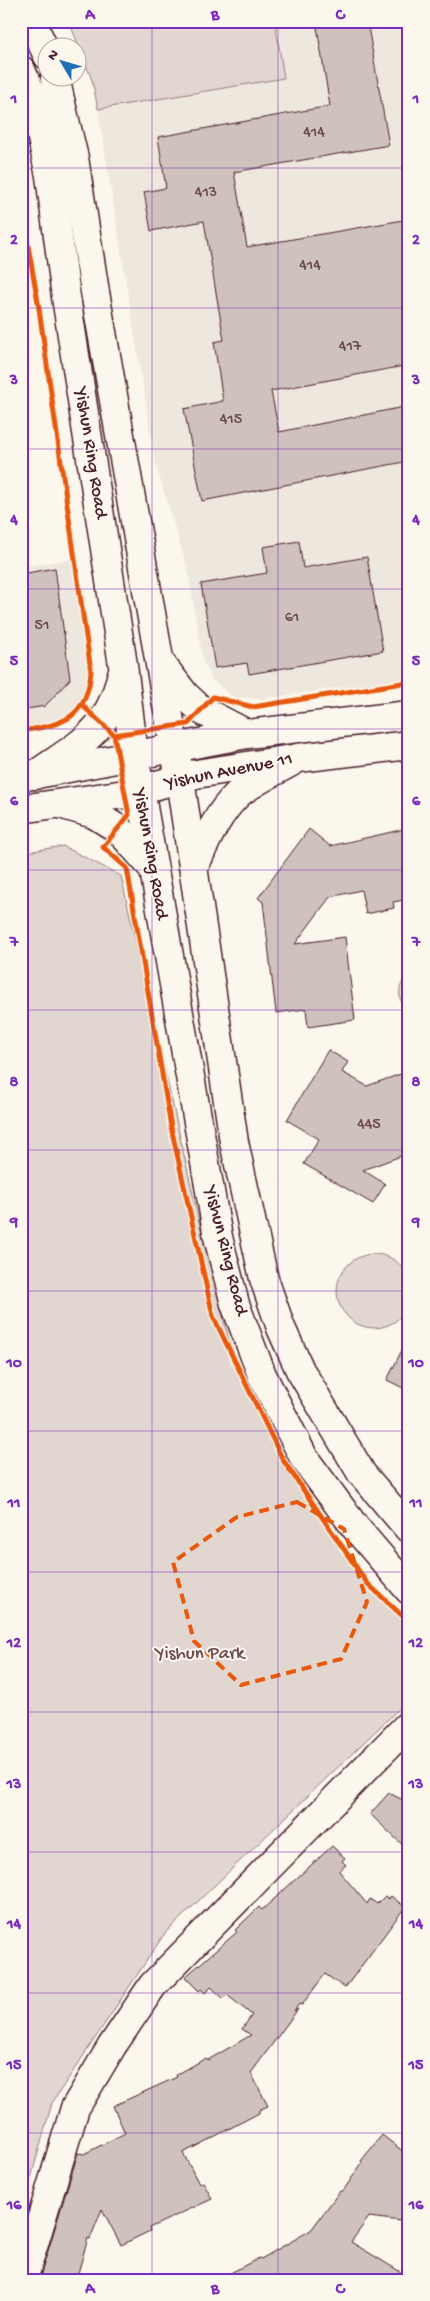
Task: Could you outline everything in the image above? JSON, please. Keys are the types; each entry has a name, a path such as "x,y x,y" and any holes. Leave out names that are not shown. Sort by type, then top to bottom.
{"main road":[{"path":"31,21 39,38"},
{"name":"Yishun Ring Road","path":"21,70 34,100 50,176 66,297 124,665 139,790 218,1237 235,1304 262,1375 304,1458 355,1527 409,1590"},
{"name":"Yishun Ring Road","path":"57,88 74,158 98,312 180,779 234,1142 264,1279 300,1370 362,1474 409,1529"},
{"path":"160,662 185,695 201,710 247,734"},
{"path":"28,776 84,741 102,723 116,699 124,665"},
{"name":"Yishun Avenue 11","path":"28,776 247,734 409,715"},
{"name":"Yishun Avenue 11","path":"21,809 139,790 196,774 298,758 409,745"},
{"path":"194,867 212,829 225,809 240,793 298,758"},
{"path":"60,804 94,814 118,829 152,867"},
{"path":"23,2280 75,2108 112,2046 153,1985 409,1724"}],"highlighted area":[{"path":"297,1502 344,1529 367,1602 341,1659 241,1685 194,1641 173,1562 237,1517"}],"shaded area":[{"path":"275,21 409,21 409,678 261,699 233,697 212,680 203,661 188,571 156,466 98,109 284,78"},
{"path":"72,559 90,670 89,687 81,704 67,719 21,730 21,567"}],"green space":[{"path":"69,21 275,21 284,78 98,109 88,70 88,38 76,38"},
{"name":"Yishun Park","path":"63,846 121,876 199,1221 229,1340 283,1467 367,1583 409,1620 409,1699 165,1933 52,2103 21,2213 21,853"},
{"path":"409,973 409,1013 400,998 400,988"},
{"path":"374,1254 395,1260 405,1270 411,1291 405,1312 395,1322 374,1328 353,1322 343,1312 337,1291 343,1270 353,1260"}],"building":[{"path":"316,21 367,21 389,145 234,172 247,247 409,219 409,365 271,391 279,432 409,406 409,461 202,501 184,409 223,401 214,342 224,340 204,221 151,231 144,192 166,188 158,137 330,106"},
{"path":"299,541 303,568 367,557 383,651 249,674 247,663 215,668 201,584 267,573 263,547"},
{"path":"55,568 70,679 45,706 21,710 21,574"},
{"path":"409,828 409,899 393,902 394,908 366,914 361,890 330,897 295,944 345,937 355,1020 308,1027 306,1009 276,1013 263,902 258,898 309,829 330,846"},
{"path":"328,1050 348,1062 342,1072 367,1086 409,1071 409,1153 363,1170 385,1184 373,1204 304,1164 319,1139 287,1120"},
{"path":"409,1336 409,1391 387,1380"},
{"path":"389,1793 409,1803 409,1851 370,1814"},
{"path":"332,1846 345,1858 342,1861 346,1865 339,1871 367,1904 370,1899 377,1904 385,1896 389,1899 391,1896 405,1907 345,1988 325,1974 302,2005 299,2004 294,2011 298,2009 251,2073 268,2106 259,2110 259,2113 183,2153 199,2184 203,2182 212,2199 149,2228 150,2231 121,2245 102,2209 90,2239 88,2238 76,2280 39,2280 78,2153 84,2154 125,2133 113,2106 177,2077 176,2075 206,2058 208,2060 251,2035 242,2029 252,2015 227,1995 223,1998 211,1987 205,1993 201,1989 199,1991 185,1977 237,1932 235,1930 259,1907 262,1910"},
{"path":"382,2135 409,2156 409,2222 369,2217 351,2242 409,2277 409,2280 217,2280 259,2258 261,2259 311,2230 340,2191 343,2191 362,2163 361,2161"}],"cycle path":[{"path":"21,206 38,302 91,671 89,687 84,699 71,716 50,726 21,731"},
{"path":"114,735 188,724 213,697 253,707 409,682"},
{"path":"83,706 114,735 129,815 103,847 127,868 171,1127 213,1316 283,1460 367,1583 409,1622"}]}
